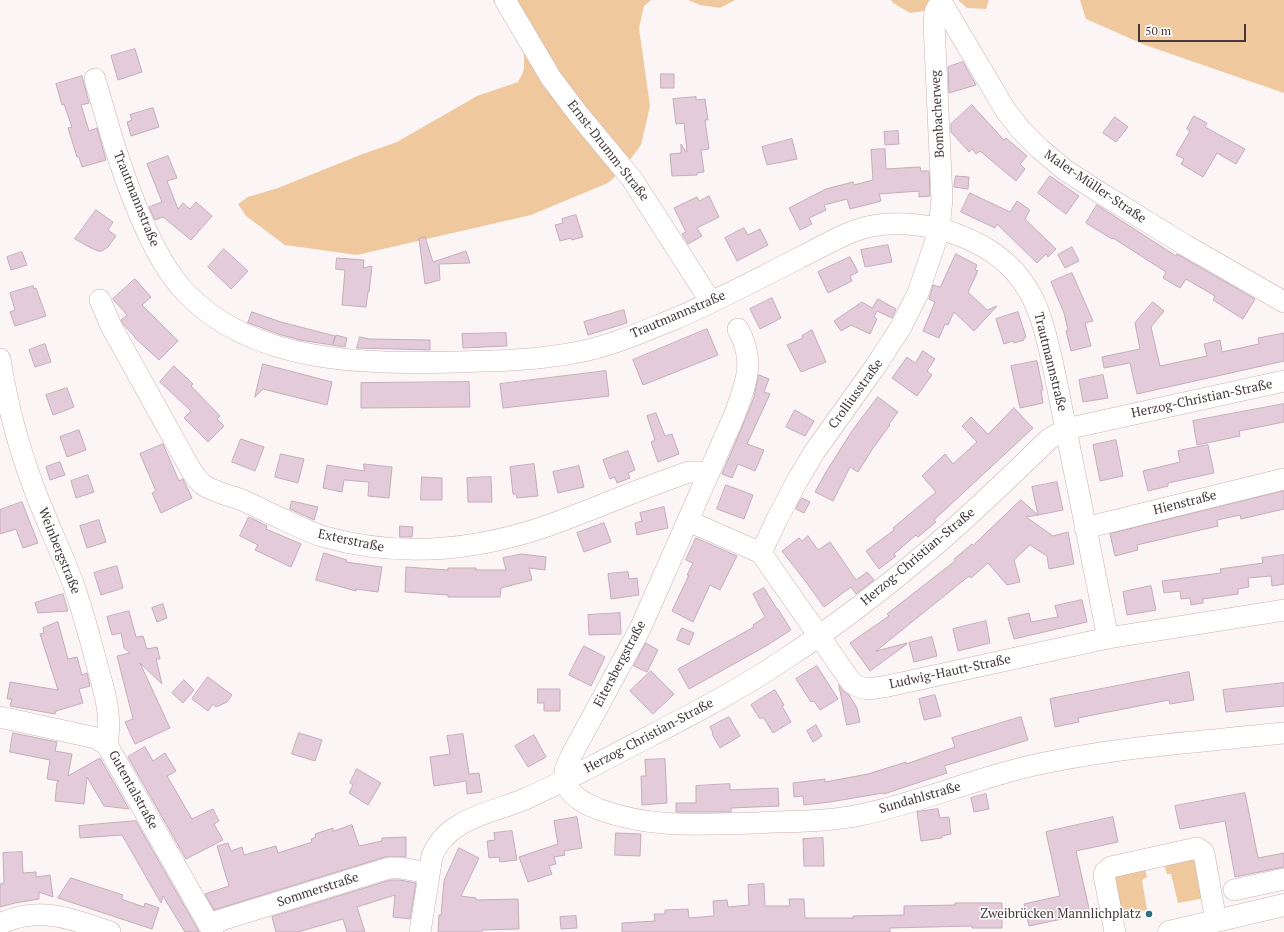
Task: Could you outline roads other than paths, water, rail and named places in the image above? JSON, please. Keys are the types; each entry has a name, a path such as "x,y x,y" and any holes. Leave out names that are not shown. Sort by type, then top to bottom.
{"main road":[{"path":"1171,932 1284,905"}],"street":[{"name":"Ernst-Drumm-Straße","path":"505,0 551,78 579,115 632,179 710,302"},
{"name":"Bombacherweg","path":"939,229 942,199 934,24 935,12 941,1"},
{"name":"Maler-Müller-Straße","path":"941,1 1006,111 1040,150 1065,170 1184,245 1284,302"},
{"name":"Trautmannstraße","path":"95,79 111,136 126,180 155,248 168,272 184,292 206,312 231,328 296,352 333,359 372,362 420,363 510,361 549,358 583,352 618,341 673,320 833,241 872,226 894,225 939,229 970,240 994,253 1020,277 1036,306 1046,333 1108,638"},
{"name":"Crolliusstraße","path":"761,553 797,480 815,451 875,367 901,327 918,293 939,229"},
{"name":"Exterstraße","path":"100,300 115,332 190,470 203,485 243,501 302,529 324,536 349,543 378,548 408,550 439,549 472,545 547,526 689,472 708,472"},
{"name":"Eitersbergstraße","path":"565,781 565,770 571,756 640,629 734,416 748,370 748,354 746,344 738,329"},
{"name":"Weinbergstraße","path":"0,359 9,406 21,450 34,488 74,586 91,641 109,710 110,730 107,745"},
{"name":"Herzog-Christian-Straße","path":"565,781 743,685 784,660 820,635 868,600 934,546 998,489 1050,439 1066,428 1284,381"},
{"name":"Hienstraße","path":"1085,528 1284,478"},
{"path":"688,521 761,553"},
{"name":"Ludwig-Hautt-Straße","path":"761,553 820,635 852,683 860,688 888,686 1108,638 1284,610"},
{"name":"Gutentalstraße","path":"0,717 96,738 107,745 210,928"},
{"name":"Sundahlstraße","path":"565,781 570,791 592,807 630,819 657,824 686,825 800,821 859,815 890,808 1011,771 1053,761 1130,749 1284,733"},
{"path":"420,932 432,856 436,846 452,830 470,819 524,800 565,781"},
{"path":"1115,932 1104,875 1105,872 1111,867 1197,848 1204,854 1216,921"},
{"name":"Sommerstraße","path":"210,928 389,868 401,868 429,873"},
{"path":"1234,890 1284,879"},
{"path":"0,924 18,916 35,914 56,915 110,932"}],"place":[{"name":"Zweibrücken Mannlichplatz","path":"1149,914"}]}
